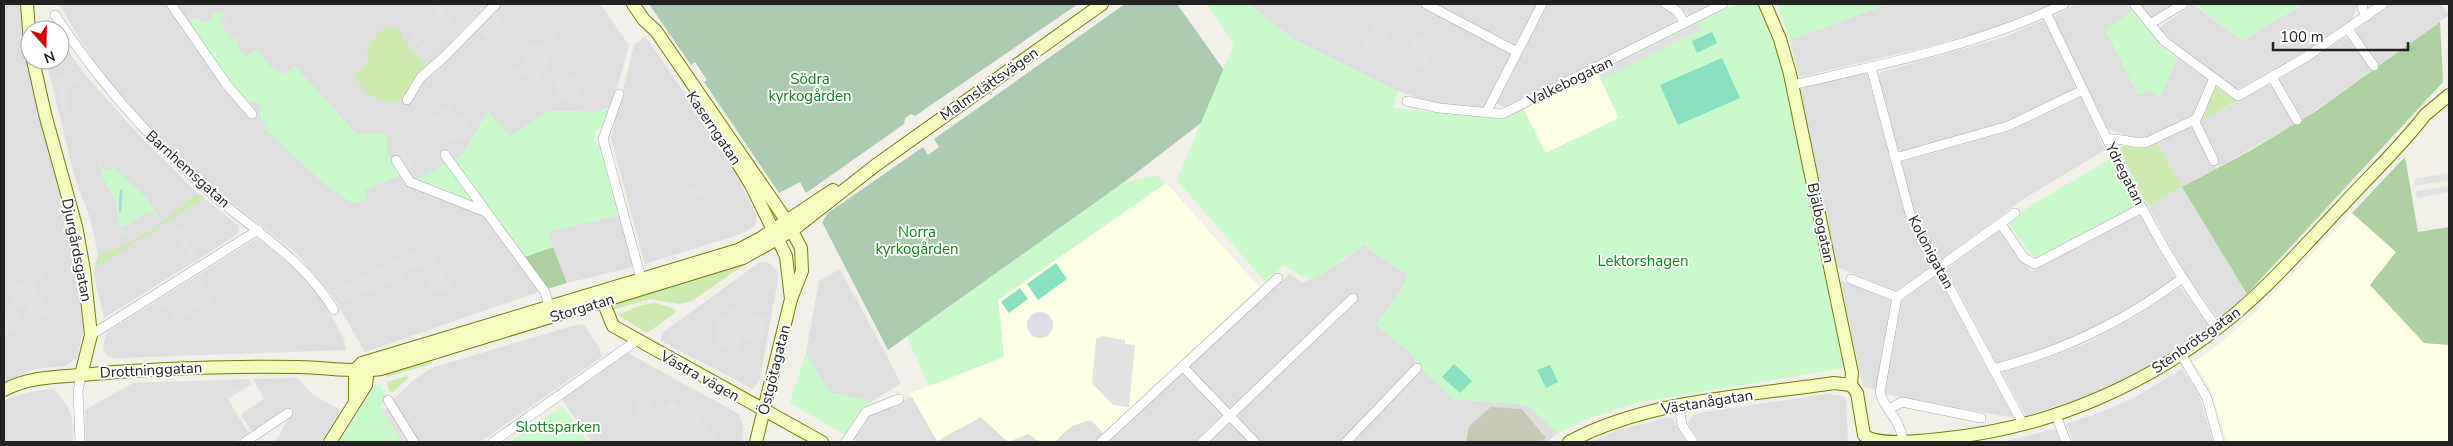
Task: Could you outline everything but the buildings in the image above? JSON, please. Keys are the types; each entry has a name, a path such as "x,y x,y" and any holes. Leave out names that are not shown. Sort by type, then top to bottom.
{"main road":[{"path":"27,4 28,20"},
{"name":"Kaserngatan","path":"633,4 644,20 650,35 782,230"},
{"name":"Malmslättsvägen","path":"782,230 1102,4"},
{"name":"Bjälbogatan","path":"1765,4 1784,49 1852,373 1851,385 1857,393 1864,440"},
{"name":"Kaserngatan","path":"644,20 656,31 782,230"},
{"name":"Djurgårdsgatan","path":"35,70 45,114 78,236 84,270 91,335 81,375"},
{"name":"Stenbrötsgatan","path":"1864,440 1877,442 1960,437 2023,424 2056,415 2126,386 2181,354 2217,328 2272,280 2425,115 2449,95"},
{"name":"Storgatan","path":"361,368 550,306 600,296 641,278 738,250 782,230"},
{"name":"Storgatan","path":"361,368 381,369 600,296 742,258 782,230"},
{"name":"Östgötagatan","path":"756,442 803,262 802,252 782,230"},
{"name":"Östgötagatan","path":"782,230 792,299"},
{"name":"Västra vägen","path":"600,296 613,326 636,341 822,442"},
{"name":"Drottninggatan","path":"4,390 32,380 157,368 361,368"},
{"path":"330,442 356,400 361,368"},
{"name":"Västanågatan","path":"1569,442 1615,420 1679,406 1834,383 1851,385"}],"street":[{"path":"171,4 227,85 252,114"},
{"path":"406,100 421,77 442,59 496,4"},
{"path":"1426,4 1517,52"},
{"path":"1486,113 1542,4"},
{"path":"1666,4 1677,11 1685,23"},
{"name":"Valkebogatan","path":"1407,101 1438,108 1502,114 1723,4"},
{"path":"1792,85 1871,67 2001,31 2064,4"},
{"path":"2134,4 2168,45 2238,96 2348,29 2383,4"},
{"path":"2150,24 2183,4"},
{"path":"2362,4 2366,16"},
{"name":"Ydregatan","path":"2046,13 2142,208 2181,279 2217,328"},
{"name":"Barnhemsgatan","path":"55,15 95,73 147,133 204,187 290,255 309,275 334,310"},
{"path":"2348,29 2374,66"},
{"name":"Kolonigatan","path":"1871,67 1910,214 2023,424"},
{"path":"2272,77 2297,120"},
{"path":"2107,139 2121,138 2139,143 2147,142 2198,118 2214,78"},
{"path":"1895,158 2008,126 2083,90"},
{"path":"618,94 603,139 641,278"},
{"path":"2194,120 2214,161"},
{"path":"445,155 545,292 550,306"},
{"path":"396,160 410,182 487,212"},
{"path":"2001,224 2024,258 2035,264 2142,208"},
{"path":"1903,441 1899,424 1880,392 1897,297 2015,213"},
{"path":"91,335 258,230"},
{"path":"1101,442 1278,278"},
{"path":"1851,279 1897,297"},
{"path":"1993,369 2048,353 2093,334 2136,311 2181,279"},
{"path":"1202,442 1353,298"},
{"path":"493,442 636,341"},
{"path":"2181,354 2204,392 2219,442"},
{"path":"1183,367 1255,442"},
{"path":"1346,442 1417,368"},
{"name":"Djurgårdsgatan","path":"80,442 78,391 81,375"},
{"path":"846,442 866,412 899,398"},
{"path":"388,400 414,442"},
{"path":"1889,409 1902,402 1981,418"},
{"path":"1679,406 1682,425 1693,442"},
{"path":"251,441 288,412"},
{"path":"2056,415 2066,442"}],"shaded area":[{"path":"4,4 22,4 24,20 20,20 20,70 29,70 68,224 76,264 83,331 77,358 65,366 34,369 4,383"},
{"path":"59,4 600,4 629,45 612,106 596,112 550,111 510,137 488,112 460,157 415,181 488,209 547,289 365,352 334,298 295,252 207,183 150,130 98,69"},
{"path":"428,4 438,4 457,27 452,34"},
{"path":"1248,4 1418,4 1511,54 1484,108 1439,105 1398,91 1295,40"},
{"path":"1435,4 1537,4 1515,46"},
{"path":"1548,4 1659,4 1674,15 1675,21 1671,26 1507,107 1500,106 1496,102"},
{"path":"1674,4 1714,4 1690,16"},
{"path":"1888,4 2054,4 1999,28 1799,77 1790,40"},
{"path":"2077,4 2126,4 2132,11 2106,30 2138,95 2148,90 2160,97 2177,58 2208,80 2193,117 2142,140 2107,129 2053,16"},
{"path":"2140,4 2176,4 2152,19"},
{"path":"2193,4 2242,41 2303,4 2357,4 2353,20 2302,53 2240,88 2234,88 2173,42 2159,28"},
{"path":"2390,4 2441,4 2449,15 2377,68 2355,33 2357,28"},
{"path":"398,12 430,53 429,58 396,14"},
{"path":"494,12 503,22 487,39 477,29"},
{"path":"225,16 239,37 233,40 219,20"},
{"path":"2044,20 2077,88 2007,122 1903,152 1896,148 1877,77 1881,72 2002,38"},
{"path":"1394,23 1381,47 1360,49 1373,25"},
{"path":"1699,23 1702,29 1603,79 1600,72"},
{"path":"545,32 554,32 551,58 546,70 536,83 524,73 514,81 510,74 523,63 531,42 545,46"},
{"path":"1416,35 1436,45 1424,69 1404,58"},
{"path":"645,36 721,146 757,216 754,227 741,234 645,264 611,138 634,45"},
{"path":"2344,37 2350,38 2373,70 2300,121 2278,83 2279,79"},
{"path":"70,53 86,76 138,134 195,191 239,226 238,232 234,237 104,318 93,271 98,254 90,218 75,178 48,70 70,70"},
{"path":"76,71 81,79 65,91 69,109 63,113 54,78"},
{"path":"1597,72 1619,118 1545,153 1523,108"},
{"path":"1867,73 1906,217 1932,265 1897,291 1837,267 1800,88"},
{"path":"574,76 579,94 558,100 553,82"},
{"path":"2268,85 2272,85 2296,123 2219,167 2199,126 2199,122"},
{"path":"2081,97 2105,150 2025,198 1941,259 1914,211 1901,162 2010,131"},
{"path":"450,104 459,117 468,122 463,130 469,134 464,142 457,138 453,144 440,134 429,121"},
{"path":"2189,127 2195,129 2216,169 2182,187 2156,142"},
{"path":"402,148 415,167 409,171 396,152"},
{"path":"2449,173 2449,180 2415,186 2414,179"},
{"path":"1166,183 1259,287 1104,434 1091,420 1072,426 1054,442 1040,442 1028,434 1008,442 981,417 937,441 910,393 1004,357 998,300"},
{"path":"703,184 706,195 688,201 684,189"},
{"path":"2449,186 2449,192 2417,198 2416,191"},
{"path":"2182,187 2247,294 2218,319 2187,276 2148,206"},
{"path":"2352,213 2396,252 2371,285 2424,343 2449,345 2449,442 2227,442 2211,389 2194,362 2222,342 2259,309"},
{"path":"620,215 633,267 567,283 547,232"},
{"path":"2140,215 2175,278 2132,306 2083,333 2031,353 1996,363 1947,269 2000,230 2031,272"},
{"path":"180,228 199,258 193,261 174,232"},
{"path":"259,237 300,274 322,300 344,339 346,350 117,358 109,357 104,352 103,345 107,332"},
{"path":"1364,245 1408,275 1400,292 1376,325 1407,348 1415,357 1415,364 1340,442 1260,442 1235,416 1350,306 1230,411 1188,367 1289,274 1303,283 1343,261"},
{"path":"428,246 452,287 435,293 420,266 402,274 404,277 342,303 332,290 394,259"},
{"path":"760,262 768,262 779,273 760,379 753,389 661,341 662,333"},
{"path":"840,269 901,383 871,402 829,392 806,353 819,281"},
{"path":"40,271 44,277 32,284 52,315 46,319 44,316 30,325 23,314 28,310 25,305 19,309 11,295 16,292 14,287"},
{"path":"1937,275 2014,418 1885,394 1902,300"},
{"path":"200,278 213,299 177,321 167,306 160,310 157,304"},
{"path":"1840,280 1891,301 1876,389 1863,387"},
{"path":"2180,287 2209,325 2162,358 2121,381 2090,395 2026,416 2002,372 2034,363 2089,342 2139,315"},
{"path":"732,309 768,317 761,347 743,338 736,353 717,343 717,321"},
{"path":"16,310 25,323 4,337 4,318"},
{"path":"1040,312 1049,316 1053,325 1049,334 1040,338 1031,334 1027,325 1031,316"},
{"path":"579,324 585,326 599,348 602,357 480,442 418,442 392,400 415,379 434,367"},
{"path":"1102,336 1125,340 1125,344 1135,345 1129,407 1113,405 1092,383 1096,339"},
{"path":"626,352 739,414 743,426 742,442 592,442 561,399"},
{"path":"2182,369 2199,395 2213,442 2073,442 2066,424 2104,411 2137,396"},
{"path":"1422,370 1454,399 1528,405 1558,433 1546,442 1353,442"},
{"path":"1184,372 1225,416 1197,442 1108,442"},
{"path":"1421,374 1426,379 1394,412 1389,407"},
{"path":"298,378 313,395 341,410 321,442 275,442 294,410 292,407 252,432 241,414 264,399 253,379"},
{"path":"248,379 225,394 249,434 235,442 86,442 85,410 133,383"},
{"path":"248,379 252,384 228,399 225,394"},
{"path":"47,389 55,390 68,407 72,419 73,442 4,442 4,400"},
{"path":"1827,394 1843,396 1846,400 1848,442 1699,442 1688,423 1693,415 1699,413"},
{"path":"647,395 655,402 650,407 655,411 660,407 662,408 672,399 692,417 697,413 719,442 659,442 646,425 651,421 646,416 640,420 635,415 640,411 635,406"},
{"path":"912,397 937,441 981,417 1008,442 858,442 853,439 863,421 871,414"},
{"path":"388,407 409,442 402,442 382,410"},
{"path":"1491,407 1522,409 1546,438 1541,442 1466,442 1469,426"},
{"path":"1672,418 1686,442 1591,442 1617,430"},
{"path":"1091,420 1104,434 1095,442 1054,442 1072,426"},
{"path":"1230,421 1251,442 1208,442"},
{"path":"2055,429 2060,442 2000,442 2023,437"},
{"path":"1028,433 1040,442 1008,442"}],"green space":[{"name":"Södra kyrkogården","path":"649,4 1078,4 915,116 911,114 905,118 904,124 806,193 800,182 779,193 704,82 707,80 695,62 691,65"},
{"name":"Norra kyrkogården","path":"1125,4 1177,4 1224,70 1201,123 1123,183 888,350 822,222 828,213 923,147 928,155 939,147 934,139"},
{"name":"Lektorshagen","path":"1207,4 1248,4 1295,40 1398,91 1393,108 1502,119 1523,108 1546,153 1619,118 1597,72 1735,4 1757,4 1780,59 1844,368 1636,403 1592,417 1558,433 1528,405 1454,399 1415,364 1415,357 1376,325 1400,292 1408,275 1365,245 1314,279 1301,276 1284,265 1265,282 1177,180 1234,44","holes":["1699,23 1603,79 1600,72"]},
{"path":"1777,4 1888,4 1790,40"},
{"path":"2195,4 2303,4 2242,41"},
{"path":"2132,11 2166,51 2177,58 2160,97 2148,90 2138,95 2106,30"},
{"path":"222,12 225,16 219,19 233,40 239,37 238,48 243,55 247,56 257,49 271,67 285,74 295,66 357,134 386,134 388,154 401,175 365,190 368,199 354,204 324,184 264,128 266,125 261,119 260,114 262,106 257,102 245,102 228,82 192,27 192,20 199,18 202,23 215,19 212,13"},
{"path":"2440,22 2443,82 2247,294 2182,187 2248,152 2316,111"},
{"path":"389,26 401,31 402,38 424,63 422,72 406,95 401,100 392,102 378,99 371,95 360,85 355,74 369,62 366,48 381,30"},
{"path":"1712,32 1717,43 1697,53 1692,41"},
{"path":"1722,58 1740,98 1678,125 1660,85"},
{"path":"2215,88 2218,88 2237,101 2199,122"},
{"path":"612,106 603,127 596,131 594,141 602,149 620,215 547,232 553,247 524,257 488,209 414,181 460,157 488,112 510,136 550,111 596,112"},
{"path":"2156,142 2182,187 2148,206 2119,149 2127,144 2143,148"},
{"path":"2405,157 2418,232 2449,227 2449,345 2424,343 2370,285 2396,252 2352,213"},
{"path":"97,159 104,171 114,168 147,198 157,215 154,216 150,211 121,228 125,234 122,236 115,199 103,178"},
{"path":"2110,159 2135,206 2034,258 2008,223 2030,206"},
{"path":"1156,175 1166,183 998,300 1004,357 929,386 907,337 1123,183"},
{"path":"200,194 205,198 95,268 99,255 142,236 190,199"},
{"path":"553,247 567,283 547,289 524,257"},
{"path":"751,260 692,301 679,304 651,299 611,310 612,304"},
{"path":"1056,263 1067,279 1038,300 1027,284"},
{"path":"1020,288 1028,299 1009,313 1001,302"},
{"path":"655,303 675,309 676,312 647,333 619,316 619,314 642,305"},
{"path":"806,353 829,392 871,402 856,417 845,435 790,403"},
{"path":"431,359 432,364 387,377 384,373"},
{"path":"1454,364 1472,381 1460,393 1442,377"},
{"path":"1550,365 1558,382 1546,388 1537,370"},
{"path":"407,376 408,378 393,392 389,391 387,382"},
{"path":"381,384 386,398 380,407 402,442 339,442 374,387"},
{"name":"Slottsparken","path":"562,406 588,442 510,442"}],"waterway":[{"path":"120,211 121,191"}]}
